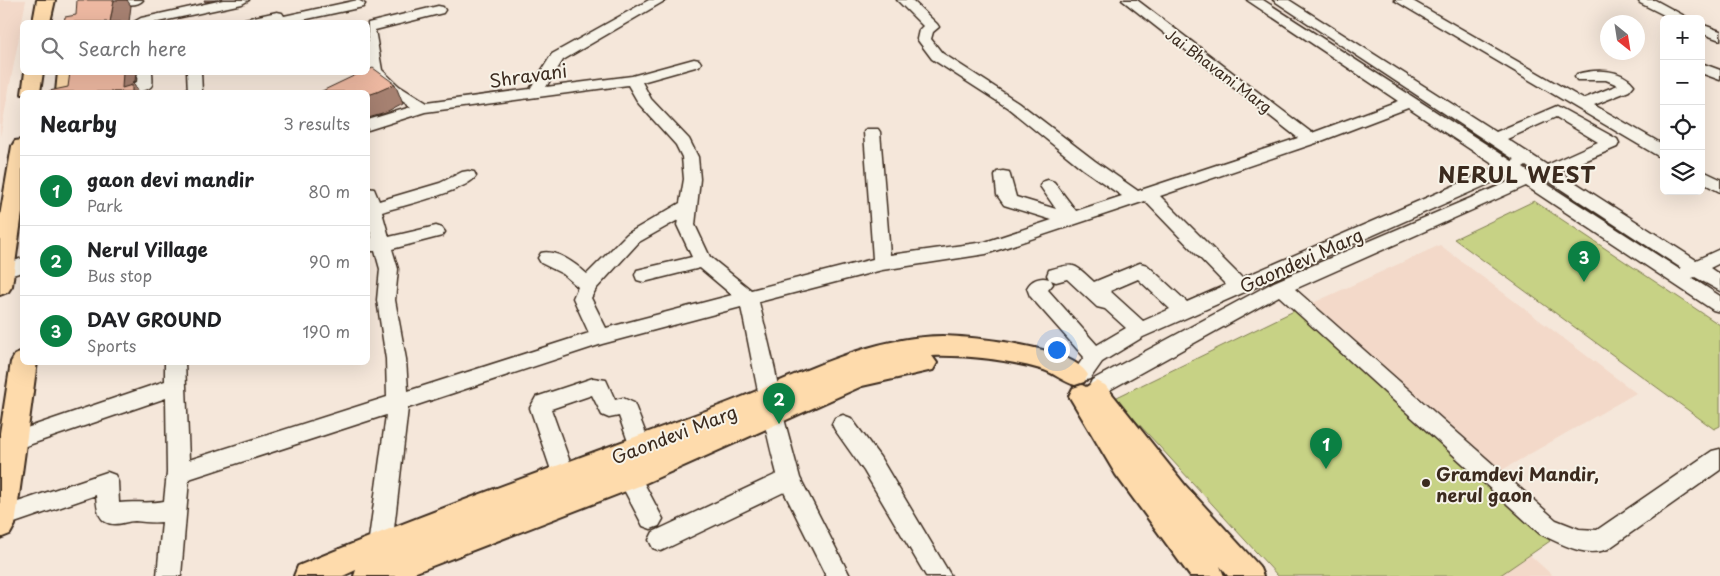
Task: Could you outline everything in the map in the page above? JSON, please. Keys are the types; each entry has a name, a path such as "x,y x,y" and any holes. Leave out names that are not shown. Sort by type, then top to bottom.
{"main road":[{"path":"42,20 46,0"},
{"path":"31,90 34,75"},
{"path":"65,90 67,75"},
{"path":"8,275 20,164"},
{"name":"Gaondevi Marg","path":"378,564 564,476 640,448 771,407 857,377 912,364 956,360 1015,364 1086,380"},
{"path":"0,522 14,441 24,365"},
{"path":"1086,380 1100,429 1162,518 1209,576"},
{"path":"1086,380 1175,494 1248,576"},
{"name":"Gaondevi Marg","path":"310,576 378,564 629,477 771,407"}],"street":[{"path":"126,0 136,0"},
{"path":"151,20 242,0"},
{"path":"275,0 277,20 357,2 364,20"},
{"path":"535,93 557,57 630,14 659,0"},
{"path":"904,0 932,27 926,30 924,39 937,56 1005,100 1089,165 1142,195 1240,287"},
{"name":"Jai Bhavani Marg","path":"1129,0 1310,140"},
{"path":"1254,0 1720,305"},
{"path":"1280,0 1720,284"},
{"path":"1401,0 1661,150"},
{"path":"1645,0 1675,15"},
{"path":"370,27 438,10"},
{"path":"1705,30 1720,36"},
{"path":"370,40 375,71 394,90 423,108"},
{"name":"Shravani","path":"370,124 423,108 633,80 694,63"},
{"path":"1705,69 1720,76"},
{"path":"127,90 144,85 145,75"},
{"path":"194,75 194,90"},
{"path":"1582,77 1610,76 1624,81 1626,85 1583,104"},
{"path":"633,80 644,101 683,143 690,157 692,179 686,225 703,261 748,298 788,479 838,576"},
{"path":"178,473 602,338 882,263 986,248 1310,140 1408,102"},
{"path":"1428,115 1447,107"},
{"name":"Gaondevi Marg","path":"1086,380 1281,287 1611,143 1576,126 1557,111 1537,126 1501,136 1497,140"},
{"path":"872,132 882,263"},
{"name":"Gaondevi Marg","path":"1086,380 1138,331 1528,160"},
{"path":"378,564 398,403 396,359 386,300 389,269 374,244 370,201 446,187 468,176"},
{"path":"1003,176 1006,196 1010,200 1073,220"},
{"path":"1705,177 1720,186"},
{"path":"1048,186 1073,220"},
{"path":"602,338 582,298 588,285 633,238 688,206"},
{"path":"374,244 398,242 436,232"},
{"path":"1678,277 1720,255"},
{"path":"547,258 570,269 588,285"},
{"path":"644,275 703,261"},
{"path":"1086,380 1036,288 1070,270 1138,331"},
{"path":"1138,331 1101,293 1099,288 1142,270 1185,311"},
{"path":"1281,287 1548,527 1578,540 1600,541 1720,458"},
{"path":"169,576 169,455 171,388 175,365"},
{"path":"564,476 540,408 543,403 593,386 599,386 609,409 623,408 627,410 640,448"},
{"path":"14,441 171,388"},
{"path":"169,511 178,473 171,388"},
{"path":"843,424 872,464 939,576"},
{"path":"629,477 650,519"},
{"path":"661,540 788,479"},
{"path":"0,522 107,482 108,510 114,514 133,511 154,513 169,511"}],"shaded area":[{"path":"0,0 26,0 22,20 20,20 20,32 0,137"},
{"path":"1440,245 1636,393 1502,470 1313,303"},
{"path":"1530,555 1553,576 1499,576"}],"green space":[{"path":"1534,201 1720,325 1720,426 1714,429 1454,239"},
{"path":"1296,310 1550,541 1499,576 1278,576 1115,398"}],"building":[{"path":"77,0 114,0 110,20 64,20 65,17 76,15"},
{"path":"373,68 395,84 370,94 370,90 324,90 356,75 370,75 370,69"},
{"path":"70,75 123,75 122,88 132,85 132,90 54,90 68,87"}],"place":[{"name":"DAV GROUND","path":"1584,282"},
{"name":"Nerul Village","path":"779,424"},
{"name":"gaon devi mandir","path":"1326,469"},
{"name":"Gramdevi Mandir, nerul gaon","path":"1426,483"}],"district":[{"name":"NERUL WEST","path":"1517,173"}]}
